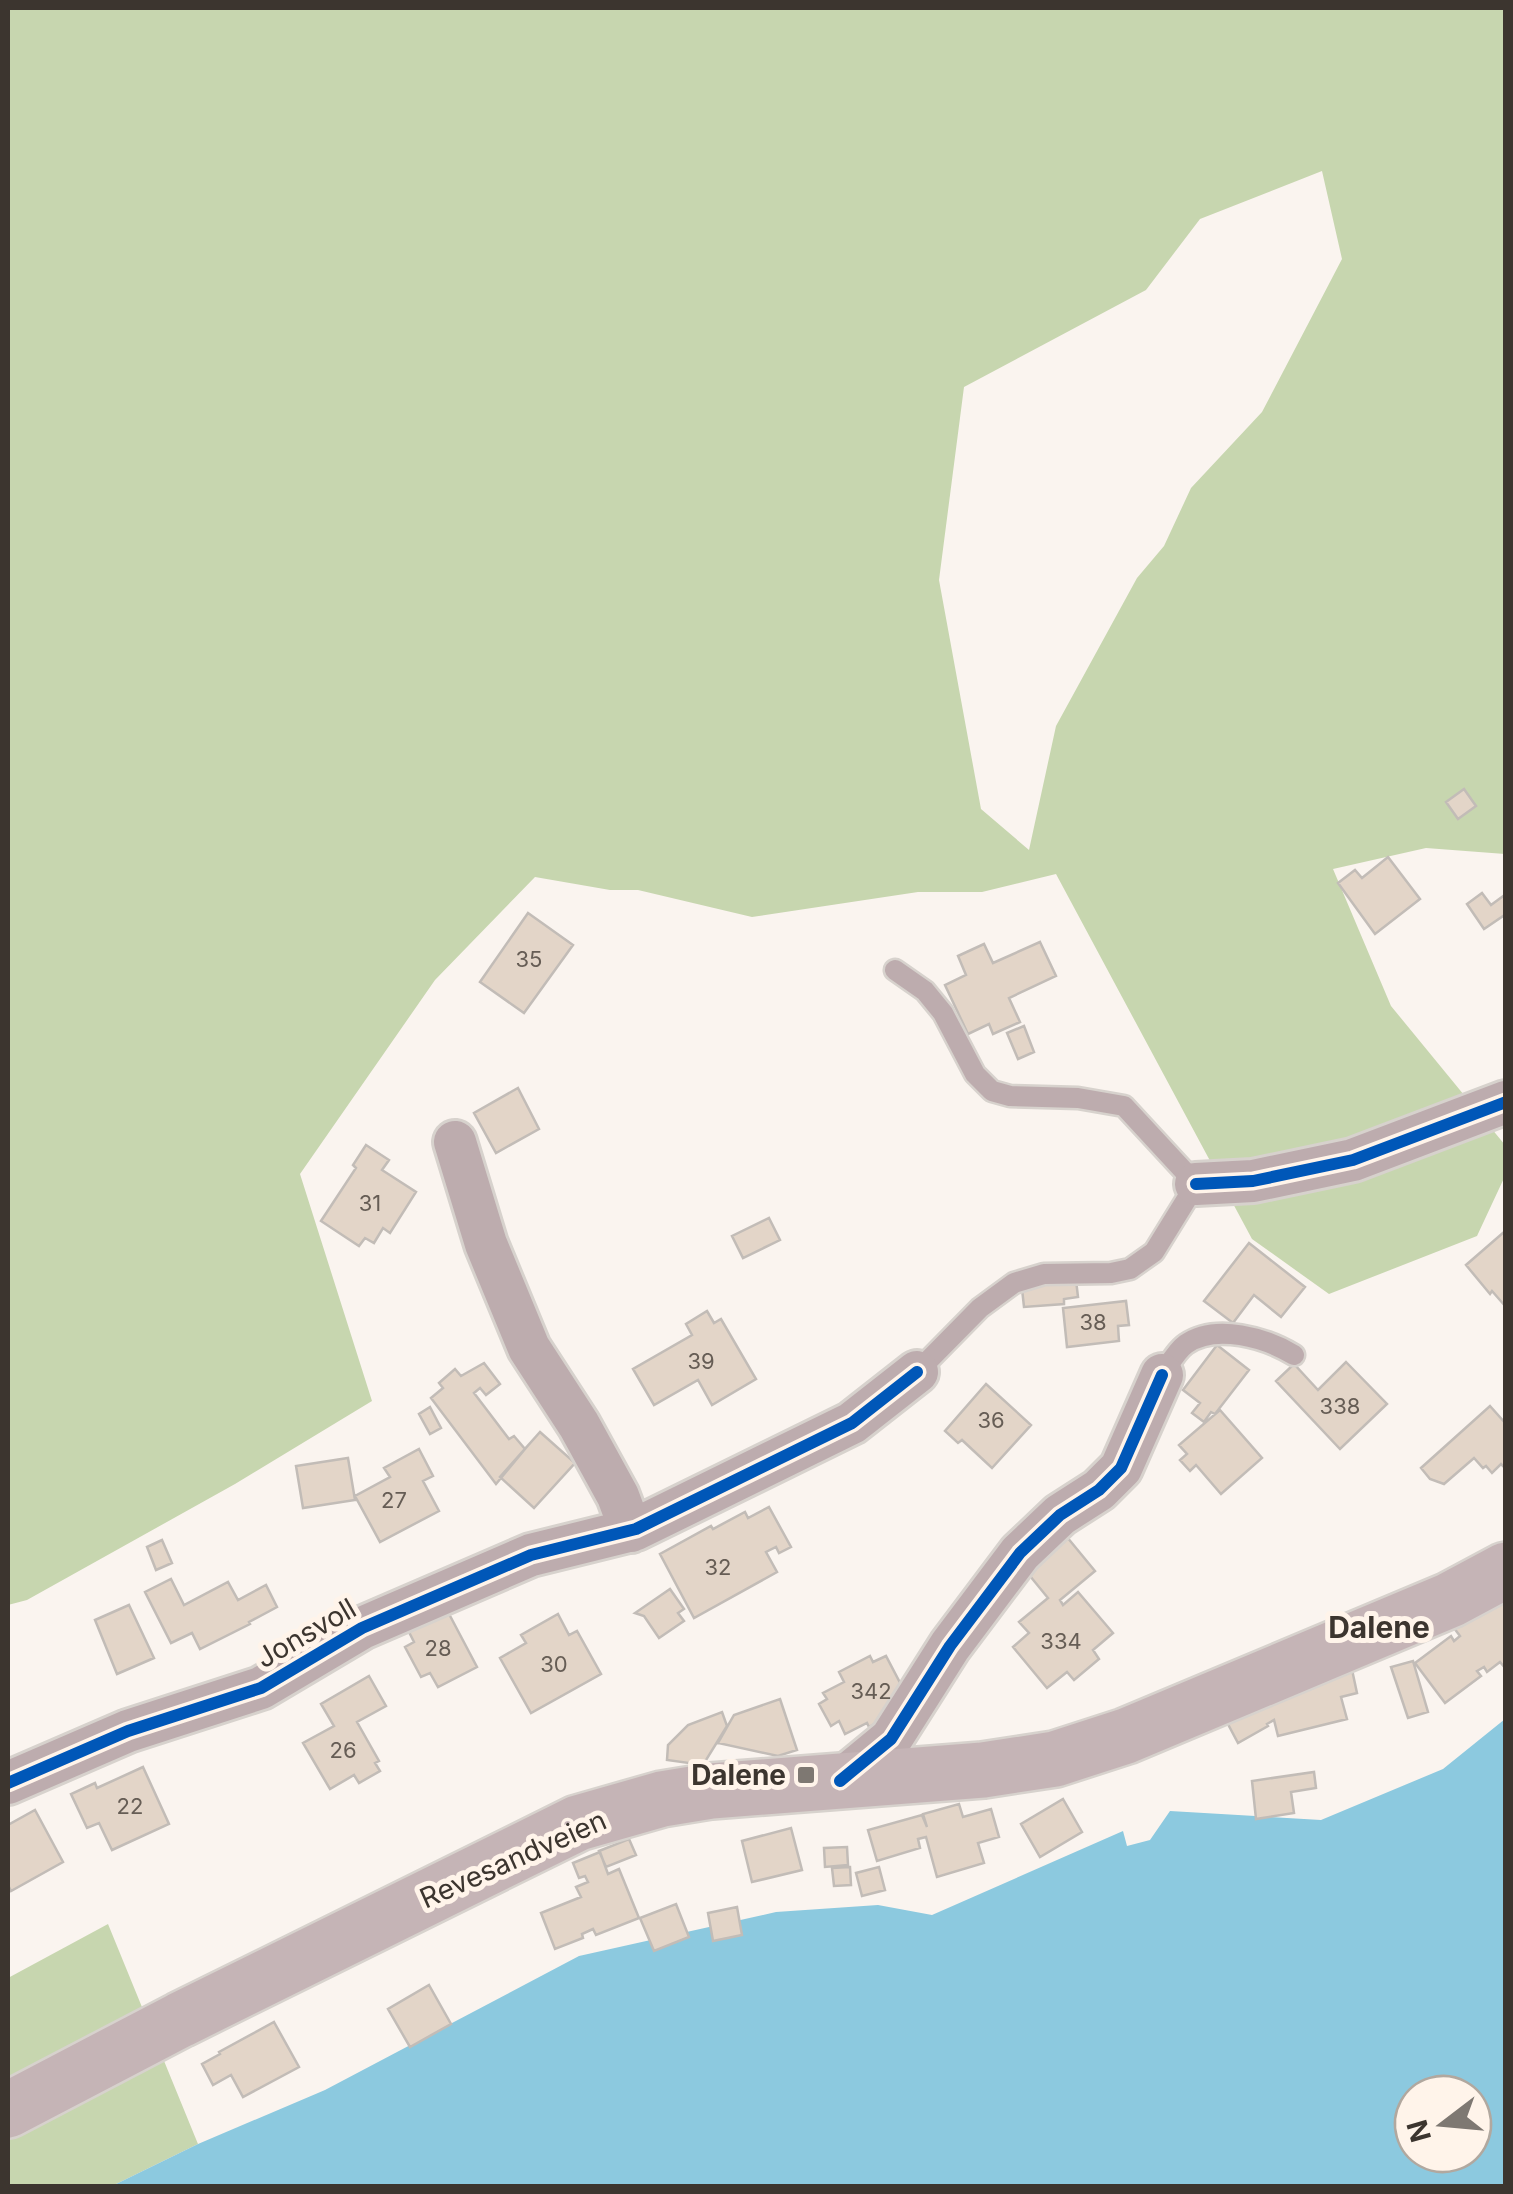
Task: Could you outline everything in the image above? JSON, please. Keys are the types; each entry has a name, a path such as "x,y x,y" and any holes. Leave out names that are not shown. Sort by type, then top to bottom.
{"main road":[{"name":"Revesandveien","path":"8,2110 180,2020 578,1823 662,1799 711,1791 983,1770 1054,1759 1126,1736 1450,1600 1506,1570"}],"street":[{"path":"1196,1184 1253,1181 1353,1160 1506,1102"},
{"path":"455,1142 486,1244 529,1348 579,1425 618,1496 631,1531"},
{"name":"Jonsvoll","path":"8,1783 128,1731 261,1688 362,1628 531,1555 631,1531 852,1423 918,1372"},
{"path":"840,1781 891,1739 950,1646 1020,1553 1060,1515 1098,1490 1122,1468 1162,1376"}],"lane":[{"path":"895,970 925,991 943,1013 974,1074 992,1091 1124,1106 1196,1184 1154,1252 1130,1269 1044,1274 1014,1283 980,1308 918,1372"},
{"path":"1162,1376 1189,1341 1212,1334 1260,1340 1294,1354"}],"green space":[{"path":"8,8 1505,8 1505,854 1426,848 1333,869 1391,1006 1505,1145 1505,1176 1477,1236 1329,1294 1252,1239 1056,874 982,892 918,892 752,917 638,890 610,890 535,877 435,980 300,1174 372,1401 235,1484 27,1600 8,1605","holes":["1322,171 1342,259 1262,412 1191,488 1164,546 1137,578 1056,726 1029,850 981,809 939,580 964,387 1146,290 1200,219"]},
{"path":"108,1924 198,2144 112,2186 8,2186 8,1978"}],"water":[{"path":"1505,1719 1505,2186 112,2186 325,2090 579,1956 776,1912 878,1905 932,1915 1123,1831 1127,1846 1150,1840 1170,1811 1321,1820 1443,1769"}],"building":[{"path":"1464,789 1476,806 1458,819 1446,802"},
{"path":"1388,857 1420,899 1375,934 1338,883 1355,870 1362,878"},
{"path":"1482,893 1491,905 1506,894 1506,914 1484,929 1467,904"},
{"path":"528,913 573,945 524,1013 480,982"},
{"path":"1040,942 1056,976 1009,998 1020,1022 993,1034 989,1024 968,1034 945,985 966,975 958,956 984,944 993,963"},
{"path":"1024,1026 1034,1052 1018,1059 1007,1033"},
{"path":"518,1088 539,1129 496,1153 474,1113"},
{"path":"366,1145 389,1160 382,1170 416,1192 390,1233 383,1228 374,1243 365,1238 359,1246 321,1221 356,1168 353,1165"},
{"path":"769,1218 780,1240 743,1258 732,1236"},
{"path":"1506,1233 1506,1307 1466,1265"},
{"path":"1249,1243 1305,1287 1281,1317 1254,1295 1233,1323 1204,1301"},
{"path":"1076,1280 1078,1297 1064,1299 1064,1304 1024,1307 1022,1289 1030,1289 1029,1285"},
{"path":"1126,1301 1129,1325 1118,1326 1119,1341 1067,1347 1063,1308"},
{"path":"707,1311 714,1323 721,1319 756,1379 712,1405 698,1380 654,1405 633,1369 692,1335 686,1324"},
{"path":"1217,1345 1249,1370 1215,1414 1211,1412 1204,1422 1192,1413 1200,1403 1183,1390"},
{"path":"1346,1362 1387,1404 1340,1449 1276,1381 1294,1364 1318,1390"},
{"path":"484,1363 500,1384 486,1395 480,1388 474,1393 509,1439 514,1436 525,1449 496,1484 431,1398 443,1388 439,1383 455,1369 461,1376"},
{"path":"986,1384 1031,1425 992,1468 962,1440 958,1443 945,1431"},
{"path":"1490,1406 1506,1424 1506,1469 1501,1464 1492,1473 1474,1458 1444,1484 1430,1479 1421,1468"},
{"path":"430,1407 441,1428 430,1434 419,1414"},
{"path":"1220,1410 1262,1458 1221,1494 1196,1465 1190,1471 1180,1460 1187,1454 1179,1445"},
{"path":"540,1432 575,1463 534,1508 500,1477"},
{"path":"419,1449 433,1476 423,1481 439,1511 380,1542 355,1496 390,1477 384,1468"},
{"path":"348,1458 355,1500 303,1508 296,1466"},
{"path":"769,1507 791,1547 779,1553 776,1547 766,1552 777,1572 694,1618 660,1554 711,1526 713,1529 745,1512 748,1518"},
{"path":"1062,1531 1095,1571 1060,1600 1063,1605 1078,1592 1113,1633 1093,1650 1099,1659 1074,1680 1067,1672 1047,1688 1013,1647 1029,1633 1019,1622 1048,1598 1021,1565"},
{"path":"162,1540 172,1563 156,1570 147,1547"},
{"path":"171,1579 184,1605 228,1582 238,1600 266,1585 277,1607 200,1649 192,1633 171,1643 145,1592"},
{"path":"670,1589 684,1609 678,1613 684,1621 659,1638 644,1616 635,1613"},
{"path":"1506,1589 1506,1669 1500,1662 1487,1672 1484,1667 1477,1671 1481,1676 1445,1703 1415,1663 1451,1636 1454,1641 1460,1636 1454,1628"},
{"path":"129,1605 154,1658 117,1674 95,1620"},
{"path":"448,1612 477,1667 438,1687 430,1673 421,1677 405,1647 414,1642 409,1632"},
{"path":"558,1614 569,1635 577,1631 601,1674 531,1713 500,1658 526,1643 521,1635"},
{"path":"870,1656 873,1662 886,1656 909,1700 869,1727 867,1723 845,1734 839,1721 831,1726 819,1704 827,1699 823,1693 844,1682 839,1672"},
{"path":"1413,1661 1428,1712 1408,1718 1391,1667"},
{"path":"1351,1665 1357,1693 1341,1697 1347,1719 1278,1736 1274,1720 1238,1743 1221,1711"},
{"path":"369,1676 386,1706 357,1722 379,1761 375,1763 380,1771 359,1783 354,1775 330,1789 303,1743 334,1726 321,1704"},
{"path":"780,1699 797,1750 778,1756 718,1743 734,1715"},
{"path":"722,1712 727,1726 703,1765 667,1760 668,1745 688,1725"},
{"path":"143,1767 169,1824 112,1850 99,1823 87,1828 71,1794 95,1783 97,1788"},
{"path":"1314,1772 1316,1788 1291,1792 1294,1813 1256,1819 1252,1781"},
{"path":"1063,1799 1082,1832 1040,1857 1021,1824"},
{"path":"959,1804 963,1817 991,1809 999,1837 978,1843 984,1863 937,1877 926,1837 918,1839 920,1848 877,1861 868,1830 922,1815 927,1827 923,1814"},
{"path":"35,1810 63,1862 11,1891 8,1825"},
{"path":"791,1828 802,1870 752,1882 742,1841"},
{"path":"629,1839 636,1855 606,1867 599,1851"},
{"path":"847,1847 848,1865 825,1867 824,1848"},
{"path":"600,1852 608,1874 619,1869 639,1918 596,1935 593,1929 582,1934 583,1938 555,1949 541,1913 581,1897 576,1887 588,1882 585,1876 579,1878 573,1863"},
{"path":"850,1867 851,1885 834,1886 832,1868"},
{"path":"879,1867 885,1890 862,1896 856,1873"},
{"path":"676,1904 689,1937 654,1951 640,1918"},
{"path":"737,1907 742,1935 713,1941 708,1913"},
{"path":"429,1985 451,2024 410,2047 388,2009"},
{"path":"274,2022 299,2067 243,2097 231,2075 213,2085 202,2064"}],"cycle path":[{"path":"1196,1184 1253,1181 1353,1160 1506,1102"},
{"path":"8,1783 128,1731 261,1688 362,1628 531,1555 636,1529 852,1423 917,1372"},
{"path":"840,1781 891,1739 950,1646 1020,1553 1060,1515 1099,1490 1121,1468 1162,1375"}],"place":[{"name":"Dalene","path":"806,1775"}],"district":[{"name":"Dalene","path":"1379,1628"}]}
